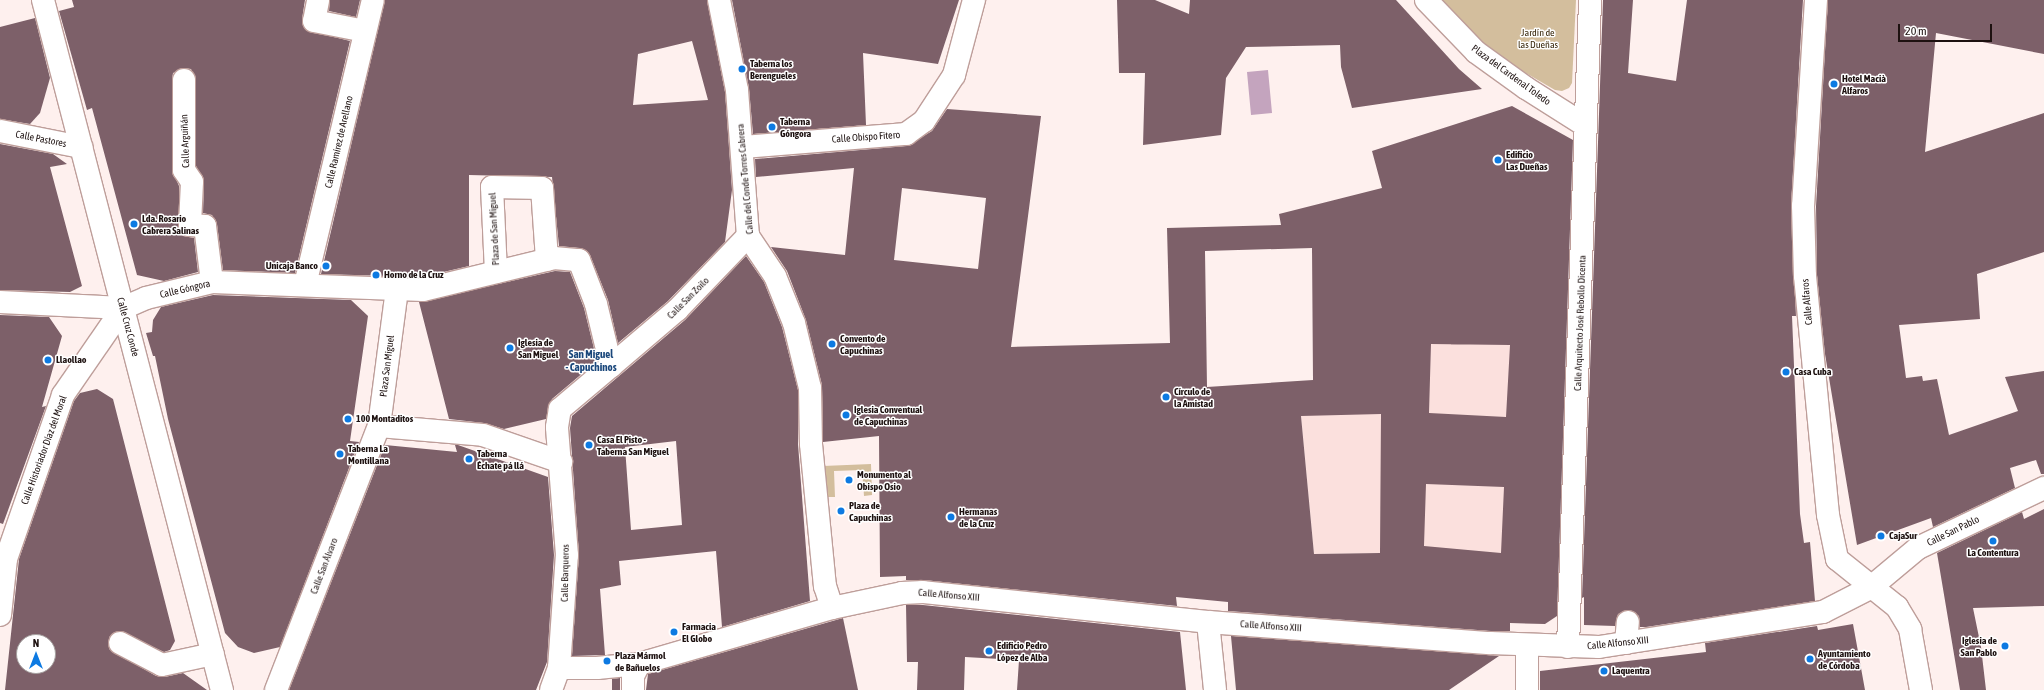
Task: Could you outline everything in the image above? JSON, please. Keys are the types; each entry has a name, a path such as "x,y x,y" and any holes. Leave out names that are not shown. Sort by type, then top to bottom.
{"street":[{"name":"Calle Cruz Conde","path":"43,0 222,690"},
{"name":"Calle Ramírez de Arellano","path":"305,285 372,0"},
{"name":"Calle del Conde Torres Cabrera","path":"719,0 737,90 743,146 748,236 775,276 794,323 810,388 811,444 825,586 832,608"},
{"name":"Calle Obispo Fitero","path":"743,146 906,134 924,121 954,75 974,0"},
{"name":"Plaza del Cardenal Toledo","path":"1426,0 1476,52 1526,88 1586,126"},
{"name":"Calle Arquitecto José Rebollo Dicenta","path":"1568,647 1590,0"},
{"name":"Calle Alfaros","path":"1816,0 1803,206 1804,276 1828,515 1837,559 1870,588 1897,607 1910,629 1922,690"},
{"path":"318,1 314,21 365,31"},
{"name":"Calle Arguiñán","path":"184,80 184,170 192,182 190,225 205,226 212,282"},
{"name":"Calle Pastores","path":"0,131 81,146"},
{"name":"Plaza de San Miguel","path":"496,272 492,187 542,188 547,260"},
{"name":"Calle San Zoilo","path":"617,361 677,310 748,236"},
{"name":"Plaza de San Miguel","path":"397,290 423,290 547,260 579,260 617,361"},
{"name":"Calle Góngora","path":"0,302 123,308 146,298 212,282 397,290"},
{"name":"Plaza San Miguel","path":"376,434 397,290"},
{"name":"Calle Historiador Díaz del Moral","path":"0,615 3,558 63,395 123,308"},
{"path":"376,434 483,436 560,470 557,427 560,409 617,361"},
{"name":"Calle San Álvaro","path":"276,690 376,434"},
{"name":"Calle Barqueros","path":"559,668 567,555 560,470"},
{"name":"Calle San Pablo","path":"1870,588 1918,548 2044,488"},
{"name":"Calle Alfonso XIII","path":"639,664 673,652 832,608 902,593 923,592 1208,622 1568,647 1626,643 1823,612 1870,588"},
{"path":"1208,622 1216,690"},
{"path":"1626,643 1628,622"},
{"path":"120,643 162,665 212,654"},
{"path":"1526,645 1527,690"},
{"path":"550,690 559,668 597,668 639,664 634,676 633,690"}],"shaded area":[{"path":"1268,70 1272,113 1251,115 1247,72"},
{"path":"1511,182 1551,616 1380,553 1314,554 1301,416"}],"green space":[{"name":"Jardín de las Dueñas","path":"1441,0 1576,0 1572,83 1569,88 1562,91 1555,90 1481,47"},
{"path":"871,464 872,495 864,496 862,470 834,471 835,497 825,497 823,466"}],"building":[{"path":"72,0 305,0 302,19 306,30 350,41 295,273 223,270 217,224 212,215 203,213 204,182 196,166 196,80 191,69 184,68 173,73 172,80 172,170 179,186 179,230 183,236 194,238 198,272 164,281 137,275 92,108 87,110 59,11 74,7"},
{"path":"330,0 360,0 356,17 329,11"},
{"path":"385,0 707,0 725,92 732,190 725,242 668,301 618,343 608,300 590,255 580,248 559,246 552,177 469,175 469,266 422,277 321,274","holes":["692,41 708,100 633,105 638,54"]},
{"path":"732,0 959,0 938,64 863,53 866,125 753,134 749,88"},
{"path":"1117,0 1155,0 1189,14 1190,0 1396,0 1459,69 1482,89 1352,108 1341,67 1340,45 1246,47 1226,78 1221,135 1143,145 1145,73 1119,73"},
{"path":"1603,0 1633,0 1628,73 1676,81 1687,0 1803,0 1791,205 1796,316 1792,316 1800,514 1804,543 1810,542 1815,601 1646,627 1640,627 1639,616 1629,610 1618,614 1615,626 1584,625 1584,597 1582,598"},
{"path":"1828,0 2044,0 2044,54 1936,33 1925,152 2044,113 2044,252 1977,274 1980,319 1899,325 1906,378 1922,376 1923,381 1937,379 1949,435 2018,411 2005,377 2044,371 2044,474 2041,474 2036,460 2010,468 2015,488 1933,527 1931,518 1857,545 1825,354 1817,275 1816,206"},
{"path":"35,18 50,78 40,113 30,124 0,119 0,27"},
{"path":"1512,106 1573,140 1557,616 1545,624 1510,623 1510,631 1491,631 1228,611 1228,602 1176,597 1177,606 924,580 906,580 906,576 880,577 879,436 823,442 822,385 806,320 787,271 771,247 845,255 854,168 756,177 755,159 907,146 932,131 947,109 1041,116 1011,347 1170,343 1167,228 1281,225 1279,214 1382,188 1372,151","holes":["902,188 986,198 978,269 894,260","1312,248 1313,380 1207,387 1205,251","1431,344 1510,345 1506,417 1429,413","1381,414 1380,553 1314,554 1301,416","1426,484 1504,487 1501,553 1424,546"]},
{"path":"0,144 53,154 67,164 50,167 82,286 70,292 0,290"},
{"path":"746,256 764,282 782,327 798,390 798,444 810,601 722,627 716,551 619,561 621,585 600,589 605,655 572,656 579,554 570,428 572,416 685,320","holes":["676,441 682,525 631,530 625,447"]},
{"name":"Iglesia de San Miguel","path":"555,271 570,272 584,308 597,361 552,399 546,419 504,429 484,423 449,419 419,302"},
{"path":"213,295 351,300 368,316 350,441 359,442 280,647 254,653 238,647 225,633 168,419 155,356 153,356 146,333 152,332 153,320 161,307"},
{"path":"0,315 49,317 62,336 42,407 46,406 3,524 0,523"},
{"path":"97,389 113,399 175,641 170,650 164,652 119,631 109,637 109,649 156,676 165,677 183,673 207,690 5,690 19,559 74,401 80,393"},
{"path":"385,445 457,452 455,445 458,445 548,477 554,555 547,662 536,690 289,690"},
{"path":"2044,509 2044,606 1973,608 1981,647 1986,690 1960,690 1937,553 2022,512 2024,519"},
{"path":"906,605 923,605 1180,632 1186,690 1017,690 1019,660 965,657 964,690 917,690 918,662 907,662"},
{"path":"843,618 858,690 646,690 648,674"},
{"path":"1853,624 1865,690 1540,690 1540,671 1706,652 1705,643 1817,626 1818,630"},
{"path":"1231,636 1499,656 1449,690 1236,690"},
{"path":"620,678 620,690 612,690 612,679"}],"place":[{"name":"Taberna los Berengueles","path":"742,69"},
{"name":"Hotel Macià Alfaros","path":"1834,84"},
{"name":"Taberna Góngora","path":"772,127"},
{"name":"Edificio Las Dueñas","path":"1498,160"},
{"name":"Lda. Rosario Cabrera Salinas","path":"134,224"},
{"name":"Unicaja Banco","path":"326,266"},
{"name":"Horno de la Cruz","path":"376,275"},
{"name":"Convento de Capuchinas","path":"832,344"},
{"name":"Iglesia de San Miguel","path":"510,348"},
{"name":"Llaollao","path":"48,360"},
{"name":"Casa Cuba","path":"1786,372"},
{"name":"Círculo de la Amistad","path":"1166,397"},
{"name":"Iglesia Conventual de Capuchinas","path":"846,415"},
{"name":"100 Montaditos","path":"348,419"},
{"name":"Casa El Pisto - Taberna San Miguel","path":"589,445"},
{"name":"Taberna La Montillana","path":"340,454"},
{"name":"Taberna Échate pá llá","path":"469,459"},
{"name":"Monumento al Obispo Osio","path":"849,480"},
{"name":"Plaza de Capuchinas","path":"841,511"},
{"name":"Hermanas de la Cruz","path":"951,517"},
{"name":"CajaSur","path":"1881,536"},
{"name":"La Contentura","path":"1993,541"},
{"name":"Farmacia El Globo","path":"674,632"},
{"name":"Iglesia de San Pablo","path":"2005,646"},
{"name":"Edificio Pedro López de Alba","path":"989,651"},
{"name":"Ayuntamiento de Córdoba","path":"1810,659"},
{"name":"Plaza Mármol de Bañuelos","path":"607,661"},
{"name":"Laquentra","path":"1604,671"}],"district":[{"name":"San Miguel - Capuchinos","path":"591,361"}]}
